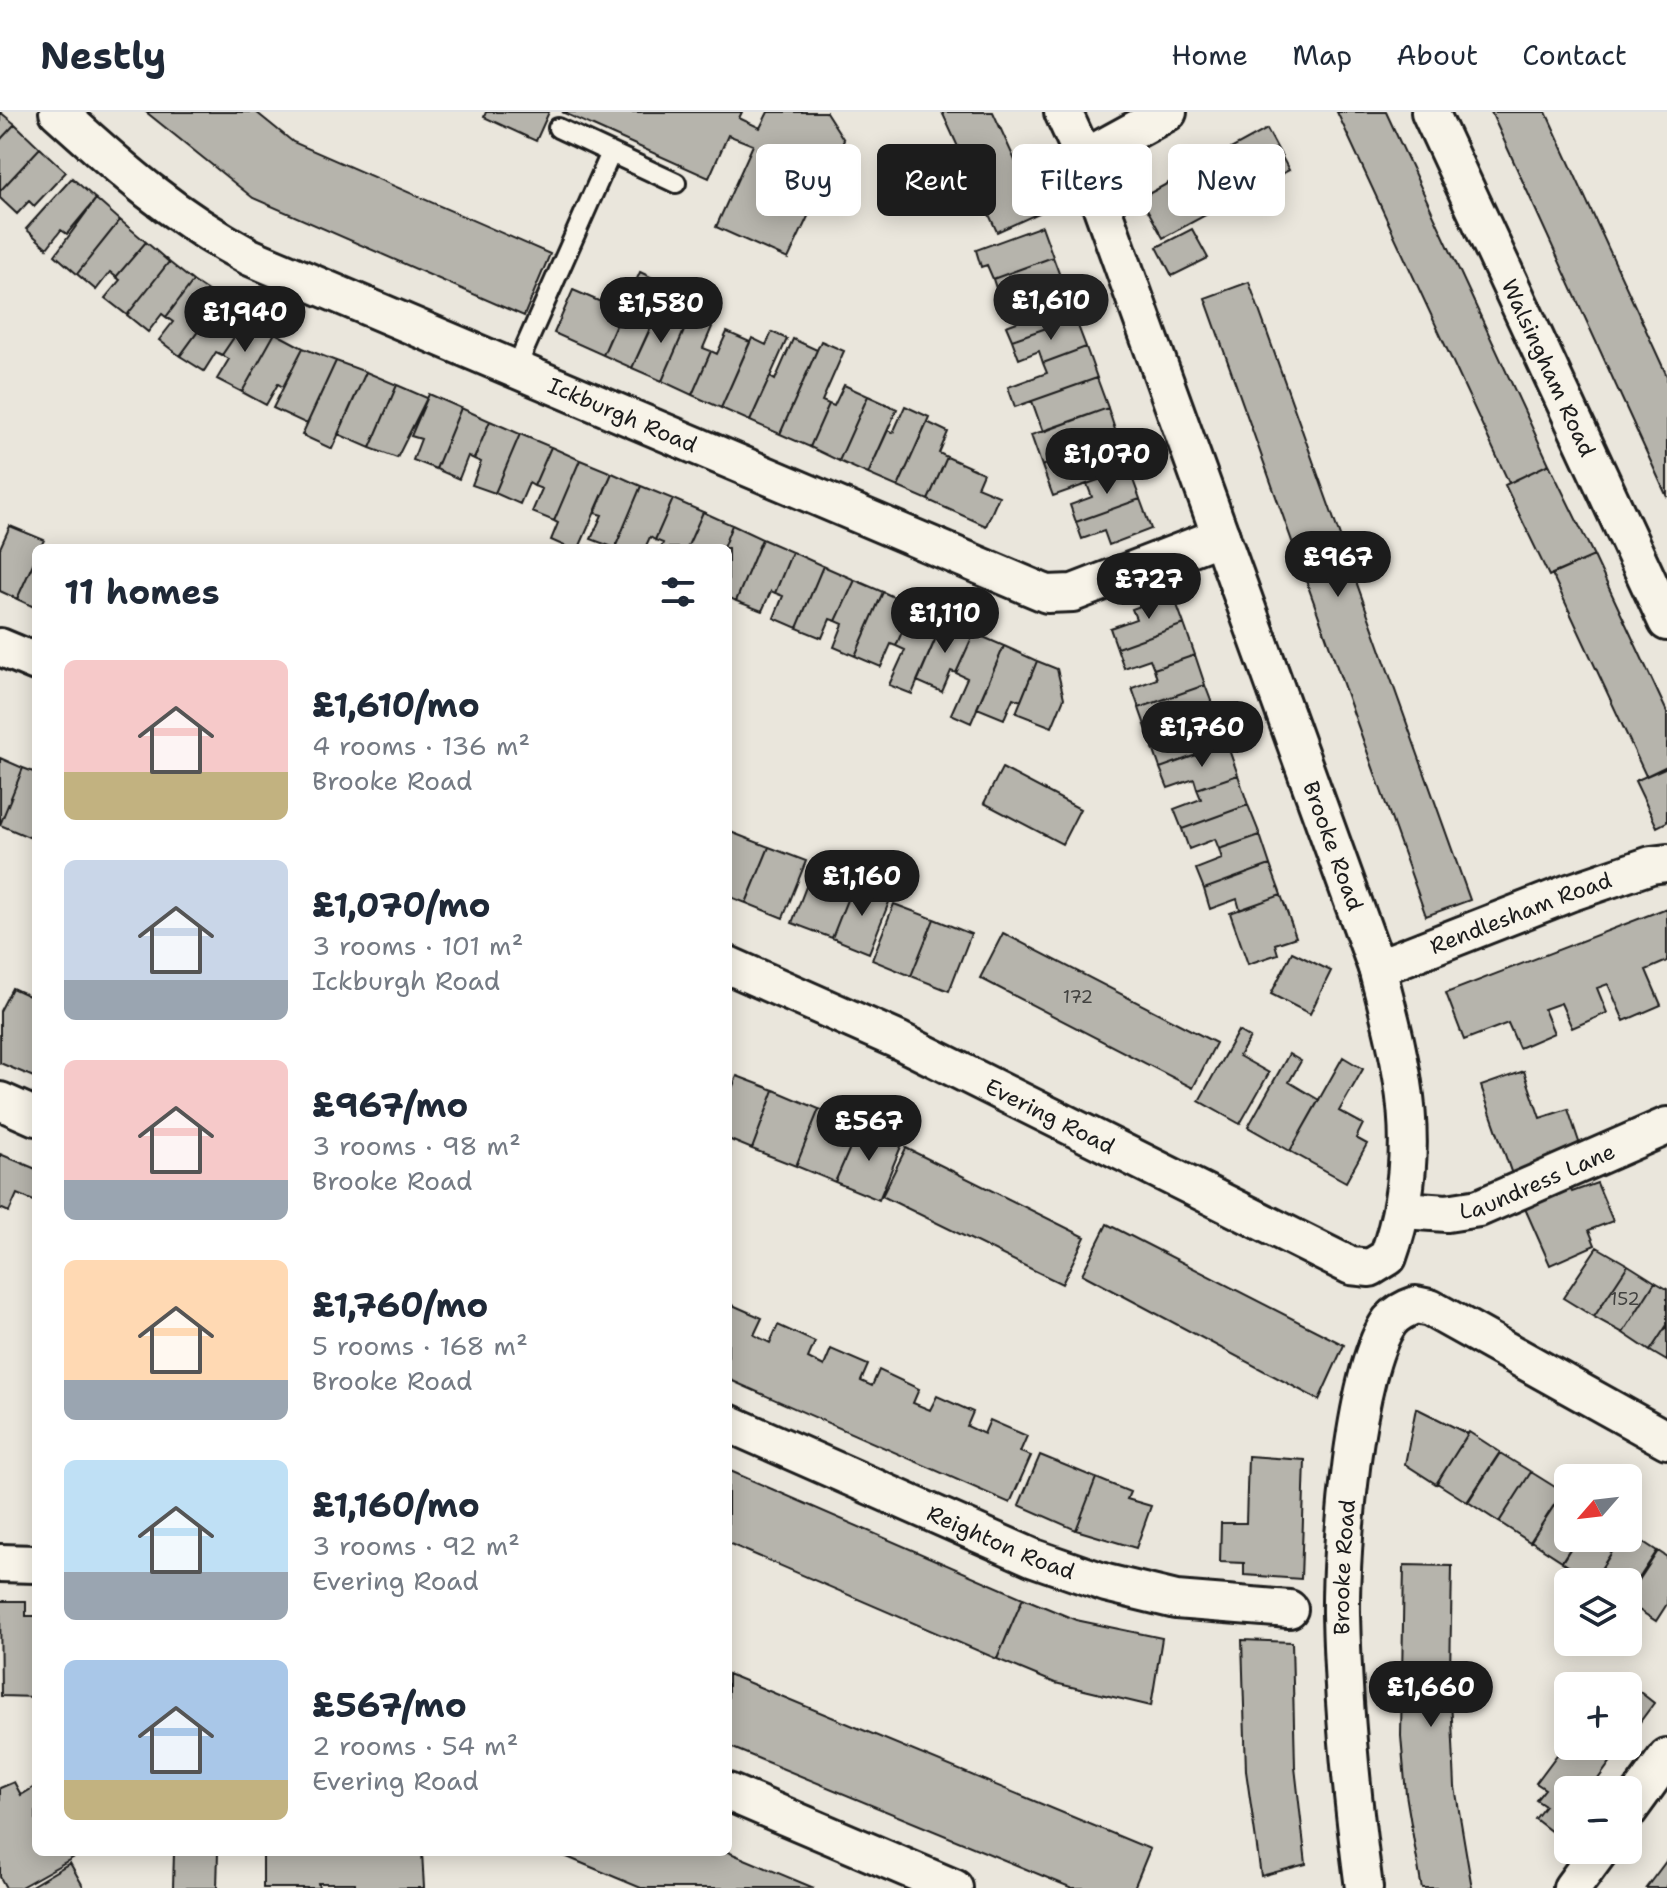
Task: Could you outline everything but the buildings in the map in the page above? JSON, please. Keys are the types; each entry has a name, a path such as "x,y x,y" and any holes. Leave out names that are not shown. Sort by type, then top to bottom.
{"street":[{"name":"Ickburgh Road","path":"58,112 152,197 199,230 250,257 1047,594 1073,593 1221,536"},
{"name":"Brooke Road","path":"1063,112 1078,144"},
{"path":"1110,144 1168,112"},
{"name":"Walsingham Road","path":"1430,112 1667,622"},
{"name":"Brooke Road","path":"1105,216 1377,968 1396,1043 1409,1134 1409,1164 1403,1210 1388,1257 1370,1268"},
{"path":"0,647 32,660"},
{"name":"Rendlesham Road","path":"1377,968 1569,893 1651,865 1667,863"},
{"name":"Evering Road","path":"732,967 900,1041 1351,1266 1370,1268"},
{"path":"0,1101 32,1115"},
{"name":"Laundress Lane","path":"1403,1210 1447,1213 1479,1208 1667,1126"},
{"name":"Brooke Road","path":"1364,1888 1350,1784 1341,1612 1347,1509 1360,1412 1378,1348 1391,1320 1409,1308 1422,1306 1450,1318 1667,1440"},
{"name":"Reighton Road","path":"732,1425 1034,1558 1106,1583 1176,1600 1289,1609"},
{"path":"0,1563 32,1564"},
{"path":"1642,1792 1667,1757"},
{"path":"732,1794 954,1888"},
{"path":"1572,1888 1590,1864"}],"lane":[{"path":"558,128 676,183"},
{"path":"516,368 611,153"}]}
